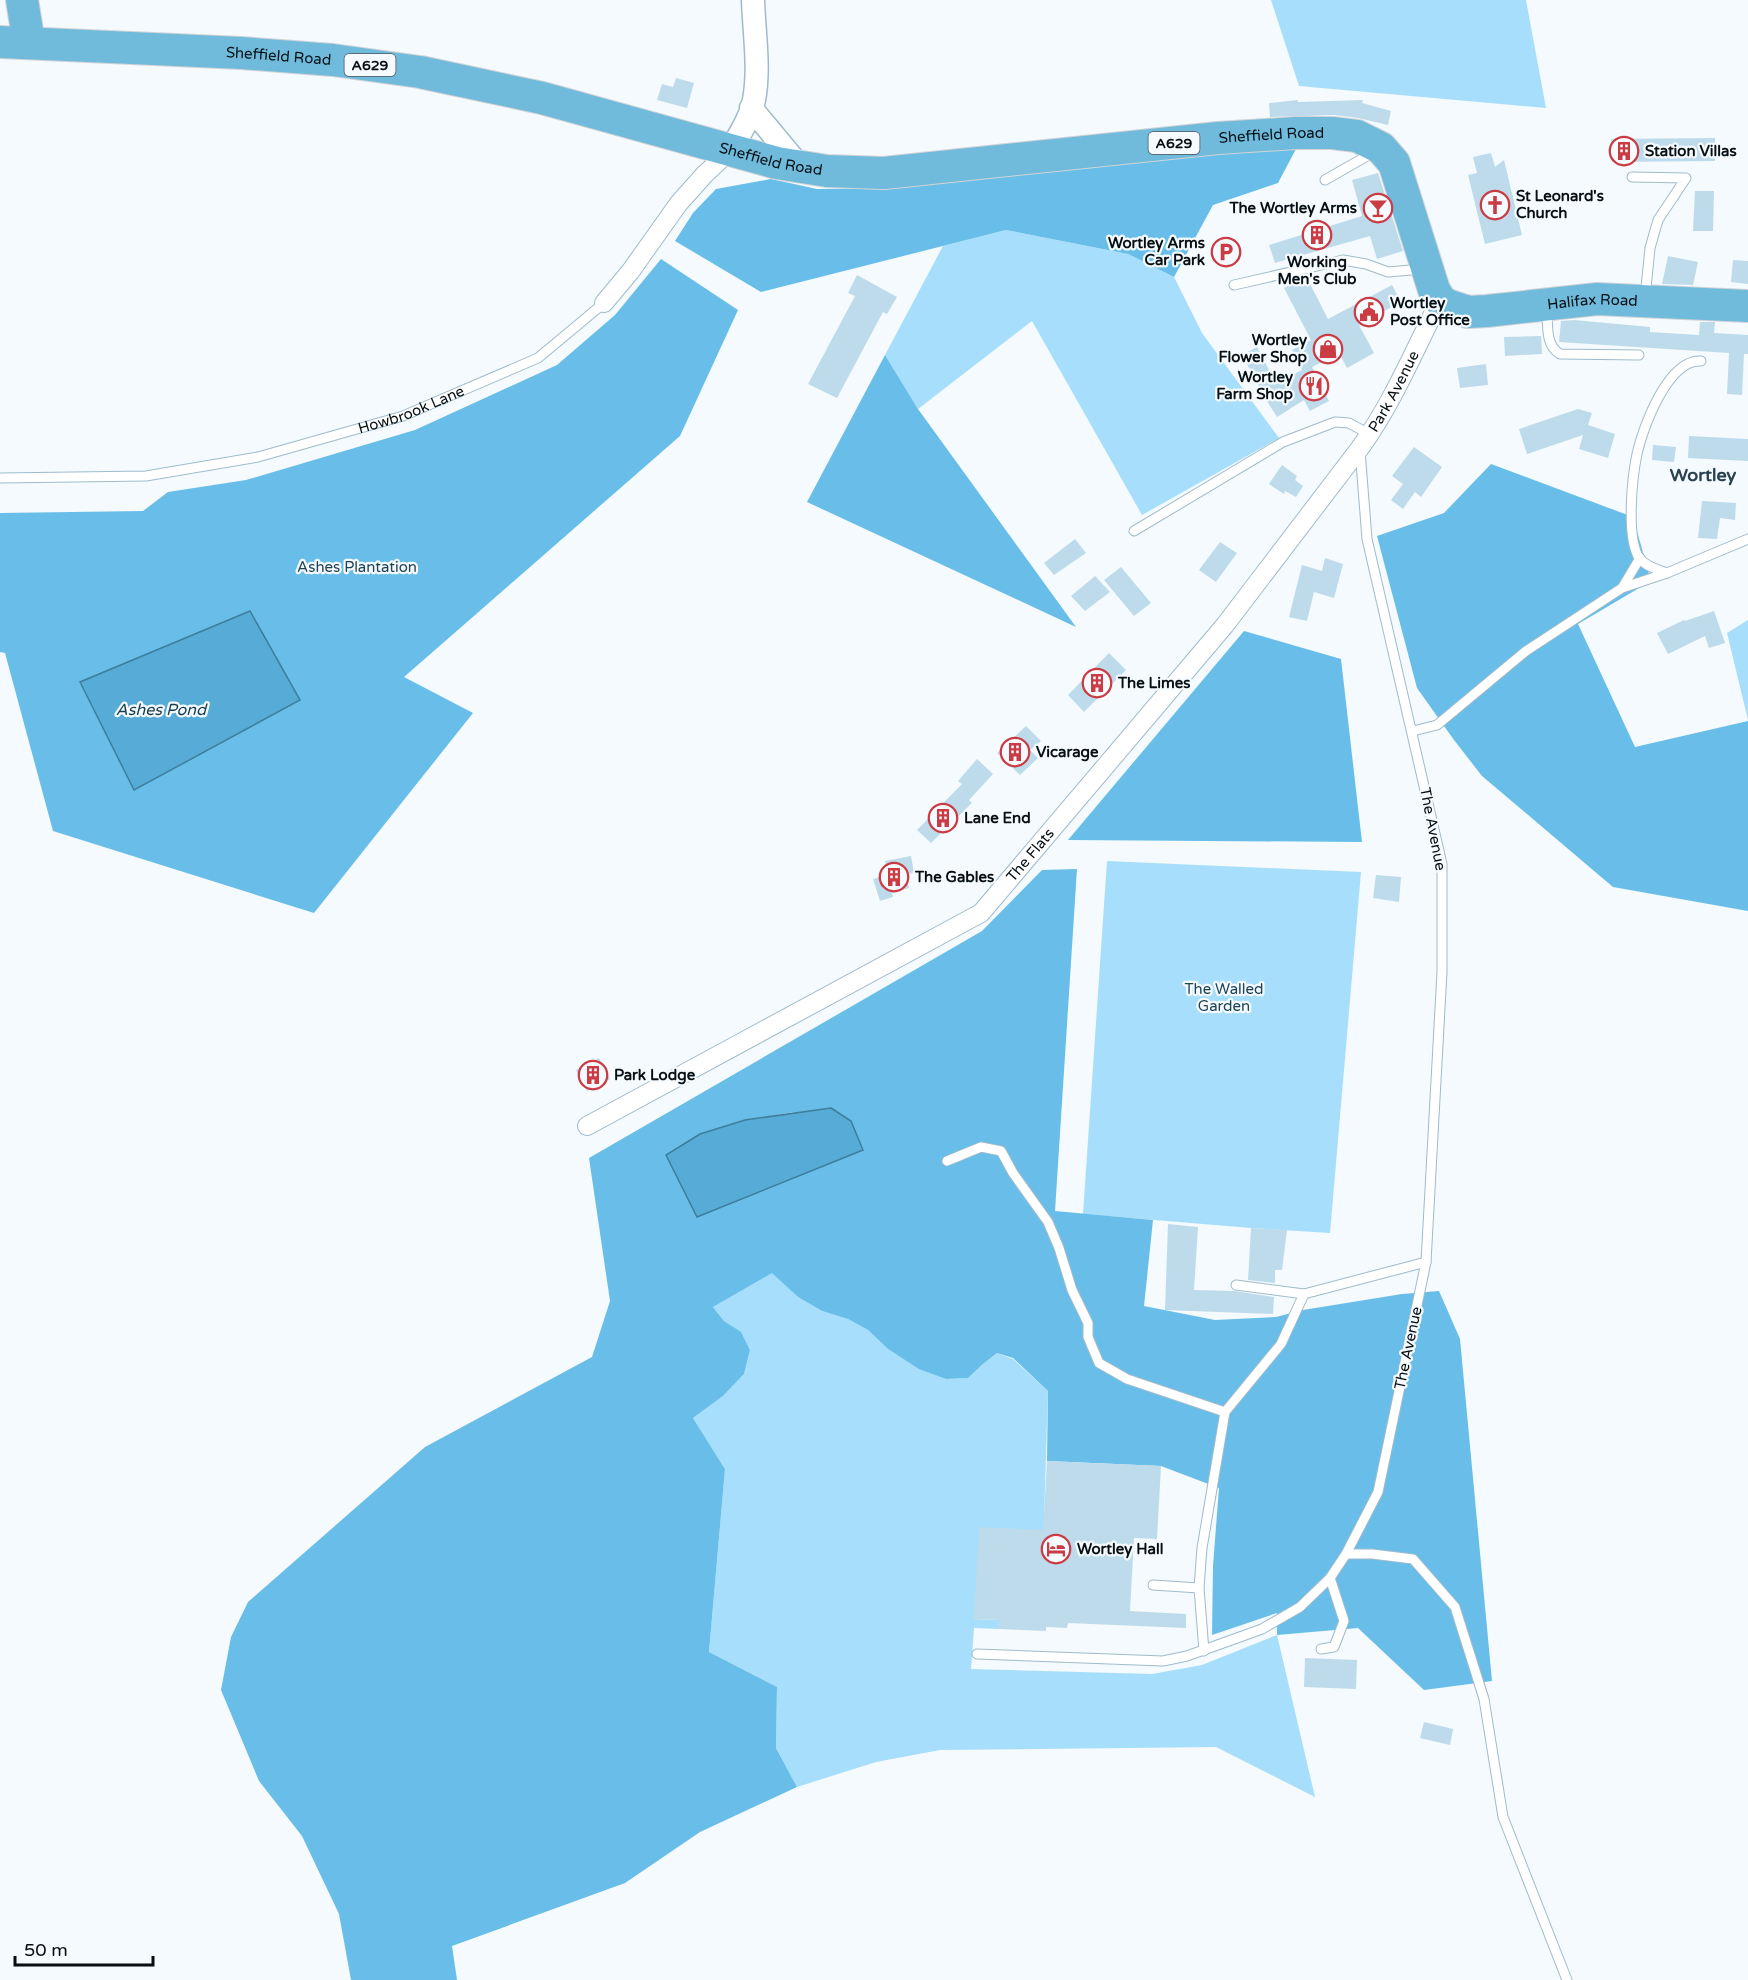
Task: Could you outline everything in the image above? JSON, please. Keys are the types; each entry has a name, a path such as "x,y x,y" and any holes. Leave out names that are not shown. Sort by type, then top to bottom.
{"highway":[{"name":"A629","path":"14,42 22,0"},
{"name":"Sheffield Road","path":"14,42 241,53 333,60 420,72 542,98 729,151 801,168 884,173 1218,138 1296,133 1357,136 1381,148"},
{"path":"1381,148 1394,163 1426,269 1440,300"},
{"name":"Halifax Road","path":"1440,300 1447,305 1468,312 1597,299 1748,306"}],"street":[{"path":"729,151 744,126 751,108 756,78 753,0"},
{"path":"751,108 801,168"},
{"name":"Howbrook Lane","path":"604,303 630,272 679,203 729,151"},
{"name":"Park Avenue","path":"1364,441 1440,300"},
{"name":"The Flats","path":"587,1126 981,913 1225,626 1364,441"}],"lane":[{"path":"1325,180 1381,148"},
{"path":"1632,177 1686,178 1658,220 1650,248 1645,301"},
{"path":"1233,285 1343,260 1366,264 1388,272 1426,269"},
{"name":"Howbrook Lane","path":"0,478 146,476 258,457 403,416 538,358 604,303"},
{"path":"1546,304 1549,342 1556,352 1560,354 1638,355"},
{"path":"1667,573 1652,568 1640,558 1633,539 1631,523 1635,473 1640,444 1655,404 1681,366 1694,360 1701,361"},
{"path":"1134,531 1283,442 1335,422 1349,423 1364,441"},
{"name":"The Avenue","path":"977,1654 1162,1660 1204,1651 1262,1629 1300,1607 1330,1578 1346,1554 1378,1492 1426,1262 1442,972 1442,864 1368,539 1364,441"},
{"path":"1413,731 1437,725 1526,651 1622,588 1667,573 1748,539"},
{"path":"1622,588 1640,558"},
{"path":"947,1161 981,1147 1001,1151 1013,1173 1048,1222 1072,1290 1088,1323 1088,1337 1099,1363 1127,1380 1225,1412"},
{"path":"1236,1285 1304,1294 1426,1262"},
{"path":"1204,1651 1199,1588 1202,1548 1225,1412 1281,1344 1304,1294"},
{"path":"1346,1554 1372,1554 1413,1559 1455,1607 1484,1699 1503,1817 1567,1980"},
{"path":"1321,1649 1334,1647 1344,1621 1330,1578"},
{"path":"1153,1586 1199,1588"}],"green space":[{"path":"1271,0 1526,0 1546,108 1299,86"},
{"path":"1297,147 1278,183 1213,205 1174,277 1128,254 1006,230 761,292 675,241 693,213 716,189 771,179 817,189 897,188 1219,151"},
{"path":"1006,230 1128,254 1174,277 1202,333 1279,438 1142,515 1032,321 918,409 885,355 943,246"},
{"name":"Ashes Plantation","path":"661,259 738,310 680,436 404,677 473,713 314,913 53,831 5,653 0,652 0,513 143,511 168,492 246,480 415,430 557,365 615,315"},
{"path":"885,355 918,409 1076,627 807,502"},
{"path":"1491,464 1633,517 1651,581 1578,624 1635,747 1748,721 1748,911 1613,887 1482,776 1417,688 1377,536 1444,513"},
{"path":"1748,620 1748,720 1727,633"},
{"path":"1244,631 1341,659 1362,842 1068,840"},
{"name":"The Walled Garden","path":"1107,861 1361,872 1330,1233 1083,1214"},
{"path":"1077,869 1055,1211 1153,1220 1144,1306 1215,1320 1276,1317 1303,1310 1402,1294 1439,1291 1460,1339 1492,1681 1424,1690 1358,1628 1277,1635 1277,1613 1212,1635 1213,1566 1219,1488 1161,1466 1047,1461 1048,1391 1013,1358 997,1353 968,1378 946,1379 919,1369 888,1349 868,1330 848,1319 822,1311 798,1297 772,1273 713,1307 724,1321 741,1332 750,1350 744,1374 723,1396 693,1418 725,1469 709,1652 777,1687 776,1748 797,1787 700,1832 625,1883 452,1946 457,1980 351,1980 339,1914 302,1836 259,1781 221,1690 231,1637 248,1602 425,1447 592,1357 610,1301 589,1158 982,931 1042,870","holes":["795,1112 700,1134 745,1120"]},
{"path":"772,1272 798,1297 822,1311 848,1319 868,1330 888,1349 919,1368 946,1379 968,1378 997,1353 1013,1359 1048,1391 1044,1520 1059,1521 974,1619 999,1620 999,1629 974,1628 971,1669 1152,1674 1202,1665 1277,1635 1315,1797 1216,1747 940,1750 876,1762 797,1787 776,1748 777,1687 709,1652 725,1469 693,1418 723,1396 744,1374 750,1350 741,1333 724,1321 713,1307"}],"water":[{"name":"Ashes Pond","path":"250,611 300,700 134,790 80,682"},
{"path":"831,1108 851,1121 863,1150 697,1217 666,1155 700,1134 745,1120"}],"building":[{"path":"676,78 694,83 687,108 657,100 662,84 673,87"},
{"path":"1298,100 1298,102 1363,100 1362,103 1391,111 1388,125 1334,115 1270,117 1269,103"},
{"path":"1715,138 1715,161 1612,162 1611,139"},
{"name":"St Leonard's Church","path":"1491,153 1495,167 1504,160 1522,235 1485,244 1468,175 1477,173 1473,157"},
{"path":"1378,173 1403,251 1377,259 1370,236 1275,263 1269,245 1362,216 1352,180"},
{"path":"1695,191 1714,191 1713,231 1693,231"},
{"path":"1668,256 1698,262 1693,285 1662,284"},
{"path":"1733,260 1748,261 1748,284 1731,282"},
{"path":"857,275 897,297 887,314 883,312 837,398 808,384 855,296 848,293"},
{"path":"1306,276 1328,319 1392,285 1401,302 1359,325 1374,353 1347,368 1339,353 1312,367 1329,401 1310,411 1304,400 1277,417 1242,355 1257,347 1276,383 1302,370 1292,350 1311,340 1284,288"},
{"path":"1574,320 1650,327 1650,332 1699,335 1700,322 1715,322 1714,333 1748,335 1748,354 1744,354 1742,395 1727,394 1729,353 1559,342 1561,321"},
{"path":"1541,336 1542,354 1505,356 1504,337"},
{"path":"1486,364 1488,385 1460,388 1457,368"},
{"path":"1578,409 1592,413 1588,425 1615,434 1608,458 1579,449 1583,435 1527,454 1519,429"},
{"path":"1689,436 1748,439 1748,461 1688,458"},
{"path":"1653,445 1676,447 1674,462 1652,460"},
{"path":"1414,447 1442,467 1421,497 1415,492 1403,509 1391,500 1403,484 1392,476"},
{"path":"1282,465 1297,476 1295,480 1303,486 1296,497 1285,491 1284,494 1269,484"},
{"path":"1702,501 1736,503 1735,520 1720,518 1717,539 1698,538"},
{"path":"1075,539 1086,553 1054,575 1044,563"},
{"path":"1220,542 1237,553 1216,582 1199,570"},
{"path":"1325,558 1343,564 1334,598 1314,592 1307,621 1289,617 1302,565 1322,571"},
{"path":"1121,567 1151,603 1134,616 1104,580"},
{"path":"1095,576 1110,592 1085,611 1071,596"},
{"path":"1714,611 1725,643 1709,648 1705,636 1668,654 1657,633 1684,620"},
{"name":"The Limes","path":"1109,653 1126,670 1084,712 1068,695"},
{"name":"Vicarage","path":"1026,726 1041,741 1030,750 1038,758 1020,775 997,753"},
{"path":"977,759 993,774 969,800 972,803 931,843 917,830 962,784 958,781"},
{"name":"The Gables","path":"911,856 914,873 906,874 909,888 892,893 893,897 880,901 873,879 888,875 885,861"},
{"path":"1376,875 1401,877 1399,902 1373,898"},
{"name":"Park Lodge","path":"599,1058 610,1079 587,1091 576,1070"},
{"path":"1168,1224 1198,1227 1194,1290 1234,1291 1274,1297 1273,1314 1165,1310"},
{"path":"1251,1228 1287,1230 1282,1270 1275,1270 1275,1283 1248,1280"},
{"name":"Wortley Hall","path":"1047,1461 1161,1466 1157,1539 1134,1538 1130,1611 1186,1614 1186,1628 1068,1623 1067,1628 1046,1627 1046,1631 999,1629 999,1620 974,1619 979,1527 1043,1530"},
{"path":"1305,1658 1357,1660 1356,1689 1304,1687"},
{"path":"1424,1722 1453,1729 1450,1745 1420,1738"}],"place":[{"name":"Station Villas","path":"1624,151"},
{"name":"St Leonard's Church","path":"1495,205"},
{"name":"The Wortley Arms","path":"1378,208"},
{"name":"Working Men's Club","path":"1317,235"},
{"name":"Wortley Arms Car Park","path":"1226,252"},
{"name":"Wortley Post Office","path":"1369,312"},
{"name":"Wortley Flower Shop","path":"1328,349"},
{"name":"Wortley Farm Shop","path":"1314,386"},
{"name":"The Limes","path":"1097,683"},
{"name":"Vicarage","path":"1015,752"},
{"name":"Lane End","path":"943,818"},
{"name":"The Gables","path":"894,877"},
{"name":"Park Lodge","path":"593,1075"},
{"name":"Wortley Hall","path":"1056,1549"}],"district":[{"name":"Wortley","path":"1703,475"}]}
